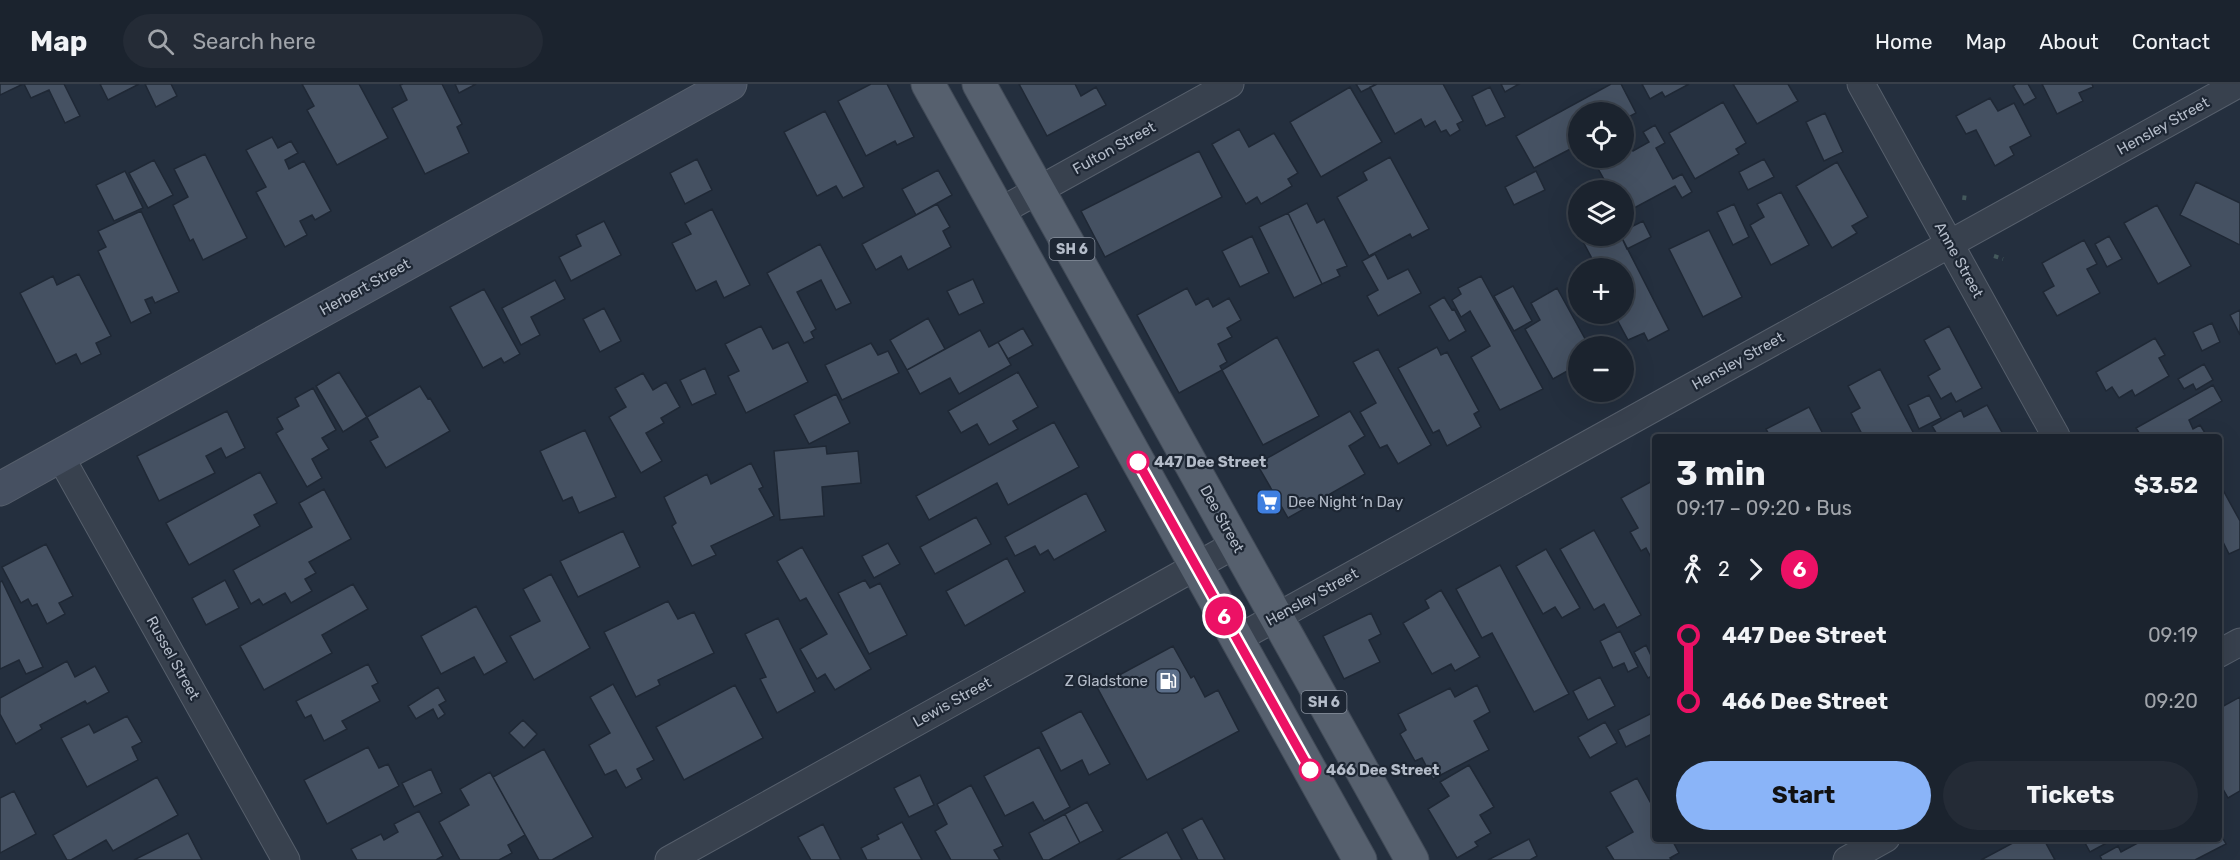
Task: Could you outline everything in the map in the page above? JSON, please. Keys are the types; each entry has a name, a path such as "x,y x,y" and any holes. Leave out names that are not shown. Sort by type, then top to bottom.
{"main road":[{"name":"Herbert Street","path":"0,489 730,84"},
{"name":"SH 6","path":"928,84 1360,860"},
{"name":"Dee Street","path":"980,84 1412,860"}],"street":[{"name":"Fulton Street","path":"999,212 1230,84"},
{"name":"Anne Street","path":"1861,84 2055,434"},
{"name":"Hensley Street","path":"1237,639 2238,84"},
{"name":"Russel Street","path":"60,456 286,860"},
{"name":"Lewis Street","path":"669,860 1236,544"},
{"path":"2222,652 2240,642"},
{"path":"1847,860 1879,842"}],"path":[{"path":"1964,200 1965,193"},
{"path":"1994,256 2003,259"}],"building":[{"path":"0,84 23,84 0,95"},
{"path":"24,84 64,84 80,116 65,123 49,90 31,98"},
{"path":"100,84 139,84 108,100"},
{"path":"145,84 171,84 177,96 156,107"},
{"path":"302,84 359,84 388,138 337,165 307,110 314,106"},
{"path":"442,84 462,124 457,127 469,153 425,174 392,108 407,100 400,85"},
{"path":"455,84 476,84 459,93"},
{"path":"871,84 887,84 914,137 897,145 895,141 866,156 838,101"},
{"path":"1019,84 1075,84 1081,96 1096,87 1106,105 1047,136"},
{"path":"1356,84 1377,84 1361,92"},
{"path":"1377,84 1443,84 1463,121 1457,124 1460,130 1450,136 1446,130 1441,132 1435,121 1425,127 1421,119 1395,134 1370,87"},
{"path":"1501,84 1519,84 1505,92"},
{"path":"1611,84 1621,84 1630,102 1578,102"},
{"path":"1642,84 1689,84 1665,97 1662,92 1650,99"},
{"path":"1733,84 1788,84 1798,101 1757,124"},
{"path":"2028,84 2036,98 2024,105 2013,86"},
{"path":"2042,84 2092,84 2093,87 2079,93 2083,101 2057,114"},
{"path":"1350,87 1382,142 1321,177 1290,122"},
{"path":"1490,87 1505,117 1486,126 1472,96"},
{"path":"1990,98 1998,111 2014,103 2031,136 2010,147 2014,155 1995,166 1976,130 1966,134 1956,116"},
{"path":"1723,102 1746,143 1736,149 1739,154 1695,179 1669,133"},
{"path":"1568,108 1568,150 1534,168 1516,136"},
{"path":"825,111 864,187 843,198 836,186 817,196 784,132"},
{"path":"1825,113 1843,152 1824,161 1806,122"},
{"path":"1655,125 1665,143 1656,148 1673,179 1682,174 1692,192 1682,198 1675,186 1634,208 1634,180 1604,180 1598,168 1634,168 1634,150 1649,142 1643,132"},
{"path":"1239,129 1249,147 1274,133 1298,173 1288,179 1292,186 1261,204 1257,197 1246,204 1212,144"},
{"path":"272,137 278,148 291,141 298,153 285,160 289,169 304,161 331,211 315,220 312,215 300,221 307,235 285,247 256,192 266,187 246,150"},
{"path":"1199,151 1222,197 1105,257 1081,211"},
{"path":"205,154 247,238 203,260 193,239 190,241 173,205 188,197 174,169"},
{"path":"1390,157 1429,229 1412,238 1410,234 1369,256 1337,197 1367,180 1363,172"},
{"path":"697,159 712,190 685,204 670,173"},
{"path":"1764,159 1774,177 1748,190 1739,172"},
{"path":"154,160 173,195 148,208 129,173"},
{"path":"1837,162 1868,217 1852,226 1857,233 1832,248 1796,186"},
{"path":"938,170 952,195 916,215 902,189"},
{"path":"125,171 143,208 114,221 96,185"},
{"path":"1536,171 1545,190 1514,205 1505,187"},
{"path":"2196,182 2240,203 2240,245 2180,215"},
{"path":"1781,192 1809,245 1771,265 1750,225 1764,217 1757,204"},
{"path":"1307,203 1317,223 1324,219 1347,266 1337,270 1340,276 1322,284 1288,213"},
{"path":"937,204 950,227 943,231 951,247 908,270 901,256 876,270 862,244"},
{"path":"1734,204 1749,237 1733,245 1717,212"},
{"path":"2157,205 2191,266 2158,284 2124,223"},
{"path":"712,209 750,285 724,298 716,281 696,291 672,243 691,234 685,223"},
{"path":"141,211 179,292 155,303 152,297 145,300 151,313 131,323 98,251 106,247 98,231"},
{"path":"1288,213 1322,284 1294,298 1259,227"},
{"path":"604,221 621,255 571,281 559,257 581,246 576,235"},
{"path":"1643,221 1651,237 1634,246 1634,226"},
{"path":"1709,230 1742,297 1703,317 1669,249"},
{"path":"1252,236 1269,273 1240,287 1222,251"},
{"path":"2109,236 2122,259 2107,267 2095,244"},
{"path":"2084,240 2097,264 2087,269 2100,293 2057,316 2043,292 2054,286 2042,263"},
{"path":"820,244 851,303 836,310 821,280 797,292 816,329 811,332 814,338 804,343 767,273"},
{"path":"1585,246 1626,246 1632,258 1592,258"},
{"path":"1375,254 1388,279 1408,269 1421,293 1378,316 1367,296 1378,290 1362,261"},
{"path":"1634,261 1669,330 1648,341 1644,333 1634,337 1626,336 1619,324 1634,324"},
{"path":"79,274 111,336 96,343 101,354 81,364 76,354 56,364 20,293 53,276 57,285"},
{"path":"1481,276 1543,389 1500,410 1471,357 1490,346 1470,311 1461,317 1452,300 1461,294 1458,288"},
{"path":"973,279 984,303 959,315 947,291"},
{"path":"555,280 565,299 531,317 540,335 521,345 502,308"},
{"path":"1513,286 1532,321 1514,331 1494,296"},
{"path":"1187,288 1196,305 1208,298 1213,307 1229,298 1241,320 1227,328 1232,337 1218,344 1227,362 1220,366 1222,370 1179,393 1137,315"},
{"path":"1557,288 1568,308 1568,324 1577,324 1583,336 1568,336 1568,371 1553,379 1525,329 1540,320 1531,303"},
{"path":"484,289 520,354 504,363 501,358 483,368 450,307"},
{"path":"1444,297 1452,310 1454,309 1466,331 1449,341 1429,306"},
{"path":"604,308 621,341 600,352 583,319"},
{"path":"2240,310 2240,335 2230,315"},
{"path":"928,318 945,349 907,370 890,340"},
{"path":"2212,323 2220,342 2202,351 2193,332"},
{"path":"761,326 773,349 788,342 808,382 746,413 728,376 739,371 725,344"},
{"path":"1949,326 1982,388 1956,402 1951,393 1941,399 1928,376 1940,369 1924,340"},
{"path":"1023,328 1033,345 1008,359 998,342"},
{"path":"980,330 989,347 998,342 1011,365 959,394 950,378 920,394 907,370"},
{"path":"1277,337 1319,416 1263,445 1222,370"},
{"path":"2155,338 2165,355 2159,358 2169,376 2135,396 2132,390 2119,398 2112,387 2106,391 2096,372"},
{"path":"871,343 878,355 888,351 899,373 842,400 825,365"},
{"path":"1437,347 1441,355 1447,352 1479,411 1474,414 1481,427 1447,446 1439,430 1433,433 1398,368"},
{"path":"1378,349 1431,445 1398,464 1387,445 1380,448 1360,412 1376,403 1353,362"},
{"path":"2204,364 2213,380 2196,390 2193,384 2184,389 2178,379"},
{"path":"705,368 716,394 692,405 680,380"},
{"path":"1880,369 1914,434 1862,434 1851,413 1860,408 1848,386"},
{"path":"339,372 367,417 343,432 316,386"},
{"path":"1018,372 1038,407 1013,421 1018,429 989,445 977,424 961,433 948,411"},
{"path":"643,373 653,390 666,382 680,407 661,418 664,423 646,433 662,461 641,473 609,417 626,407 615,388"},
{"path":"2213,385 2222,401 2189,420 2193,429 2200,425 2206,434 2140,434 2136,428"},
{"path":"420,386 450,431 386,468 370,441 378,437 367,417"},
{"path":"313,388 336,430 322,438 329,449 312,459 322,478 307,487 276,433 283,429 277,418 299,406 295,398"},
{"path":"836,394 850,423 809,444 794,415"},
{"path":"1929,395 1941,418 1919,429 1908,405"},
{"path":"1987,405 2003,434 1937,434 1932,426 1961,410 1964,417"},
{"path":"1809,407 1823,434 1769,434 1766,429"},
{"path":"227,411 245,448 226,458 221,448 206,456 215,473 159,501 137,456"},
{"path":"1350,411 1365,436 1349,446 1365,474 1288,518 1257,464"},
{"path":"1054,422 1079,467 1008,505 997,483 929,520 916,496"},
{"path":"585,430 616,497 579,513 572,497 563,501 540,451"},
{"path":"826,446 827,454 858,451 861,483 822,487 824,516 780,520 774,451"},
{"path":"751,463 763,487 759,489 774,516 711,546 716,555 692,566 672,526 676,523 664,497 707,474 711,484"},
{"path":"260,472 277,503 254,515 260,526 189,565 166,523"},
{"path":"1652,481 1652,559 1646,548 1641,551 1630,532 1638,528 1621,498"},
{"path":"2222,488 2240,521 2240,549 2229,554 2223,542"},
{"path":"324,489 351,539 309,562 316,573 305,579 312,591 291,603 285,593 263,605 259,599 251,604 233,570 312,527 299,503"},
{"path":"1086,493 1106,531 1054,560 1048,550 1040,555 1035,546 1015,556 1005,537"},
{"path":"976,517 991,544 935,574 920,547"},
{"path":"1594,530 1641,615 1617,628 1604,604 1594,610 1560,549"},
{"path":"623,531 640,567 578,597 560,561"},
{"path":"888,543 900,564 874,578 862,556"},
{"path":"46,544 73,596 59,603 65,614 47,624 37,604 32,606 28,599 21,603 2,567"},
{"path":"802,547 871,669 835,690 825,674 817,679 800,649 827,634 806,598 800,601 777,561"},
{"path":"1546,549 1580,608 1562,618 1555,607 1543,614 1516,566"},
{"path":"1007,558 1025,592 965,626 946,591"},
{"path":"1500,565 1569,694 1534,712 1492,633 1482,638 1456,589"},
{"path":"551,574 590,648 534,680 510,636 540,621 523,589"},
{"path":"225,580 239,608 206,625 192,598"},
{"path":"865,580 870,588 880,583 907,635 869,654 838,593"},
{"path":"2,581 43,667 26,674 19,660 0,669 0,582"},
{"path":"353,584 368,609 322,635 332,653 264,690 240,646"},
{"path":"1441,590 1480,657 1455,671 1451,664 1432,674 1403,623 1429,608 1425,600"},
{"path":"668,601 678,619 694,612 714,653 658,680 660,685 636,697 604,632"},
{"path":"476,606 507,662 484,675 474,657 441,674 421,636"},
{"path":"1371,613 1381,634 1369,640 1380,662 1344,679 1323,636"},
{"path":"778,618 815,692 777,713 760,679 766,677 745,634"},
{"path":"1620,631 1638,667 1628,672 1624,663 1613,668 1600,641"},
{"path":"1646,645 1652,658 1652,676 1648,678 1634,652"},
{"path":"1173,646 1191,678 1194,676 1205,697 1218,690 1239,731 1147,780 1097,687"},
{"path":"67,661 75,677 95,666 109,692 87,704 85,701 40,725 42,729 16,744 0,714 0,698"},
{"path":"368,664 378,683 372,686 380,701 342,721 347,729 324,741 311,715 305,718 296,701"},
{"path":"1600,677 1615,706 1588,720 1573,691"},
{"path":"613,684 654,760 637,769 642,779 626,788 616,770 605,775 589,745 610,733 590,697"},
{"path":"735,685 763,738 684,780 656,727"},
{"path":"1477,685 1490,712 1474,721 1489,750 1433,779 1422,758 1415,761 1400,734 1406,730 1398,714 1450,688 1455,697"},
{"path":"438,687 446,701 439,705 445,714 438,719 433,709 416,719 408,706"},
{"path":"2240,697 2240,791 2228,798 2222,787 2222,707"},
{"path":"1081,711 1110,764 1089,775 1082,760 1061,771 1041,732"},
{"path":"1652,713 1652,734 1626,747 1618,730"},
{"path":"127,716 142,742 132,747 138,760 87,787 61,738 89,724 94,733"},
{"path":"523,720 537,734 524,748 509,733"},
{"path":"1605,722 1617,743 1590,758 1578,737"},
{"path":"368,747 379,768 388,764 399,786 327,824 304,780"},
{"path":"1039,747 1070,807 1044,821 1033,802 1005,816 984,776"},
{"path":"544,749 593,837 552,860 539,860 493,777"},
{"path":"1469,765 1494,807 1480,815 1491,833 1475,842 1478,846 1457,858 1428,809 1449,796 1440,782"},
{"path":"431,769 442,793 414,807 402,783"},
{"path":"490,772 525,835 508,845 512,853 499,860 460,860 439,822 469,805 460,789"},
{"path":"920,775 934,805 909,817 894,788"},
{"path":"157,777 178,815 113,851 106,840 71,860 67,860 53,835"},
{"path":"1637,778 1652,805 1652,842 1673,842 1679,853 1670,858 1672,860 1614,860 1606,847 1633,832 1610,792"},
{"path":"971,785 1003,846 994,850 1000,860 951,860 935,831 947,824 937,804"},
{"path":"14,791 36,834 0,853 0,798"},
{"path":"1087,802 1103,831 1080,843 1065,814"},
{"path":"419,811 443,856 436,860 357,860 351,849 381,834 384,840 398,832 394,824"},
{"path":"1065,814 1080,843 1049,860 1043,860 1029,833"},
{"path":"1202,818 1225,860 1198,860 1182,829"},
{"path":"902,822 922,860 867,860 861,848 879,839 877,835"},
{"path":"823,824 841,860 811,860 798,837"},
{"path":"1167,832 1182,860 1117,860"},
{"path":"188,833 202,860 134,860"},
{"path":"2222,837 2226,844 2195,860 2102,860 2100,856 2118,846 2121,852 2140,842 2222,842"},
{"path":"1529,839 1537,856 1530,860 1488,860"},
{"path":"2015,842 2045,842 2055,860 1981,860"},
{"path":"2085,842 2108,842 2090,852"}],"bus line":[{"name":"6","path":"1138,462 1310,770"}],"place":[{"name":"447 Dee Street","path":"1138,462"},
{"name":"Dee Night ‘n Day","path":"1269,502"},
{"name":"Z Gladstone","path":"1168,681"},
{"name":"466 Dee Street","path":"1310,770"}]}
